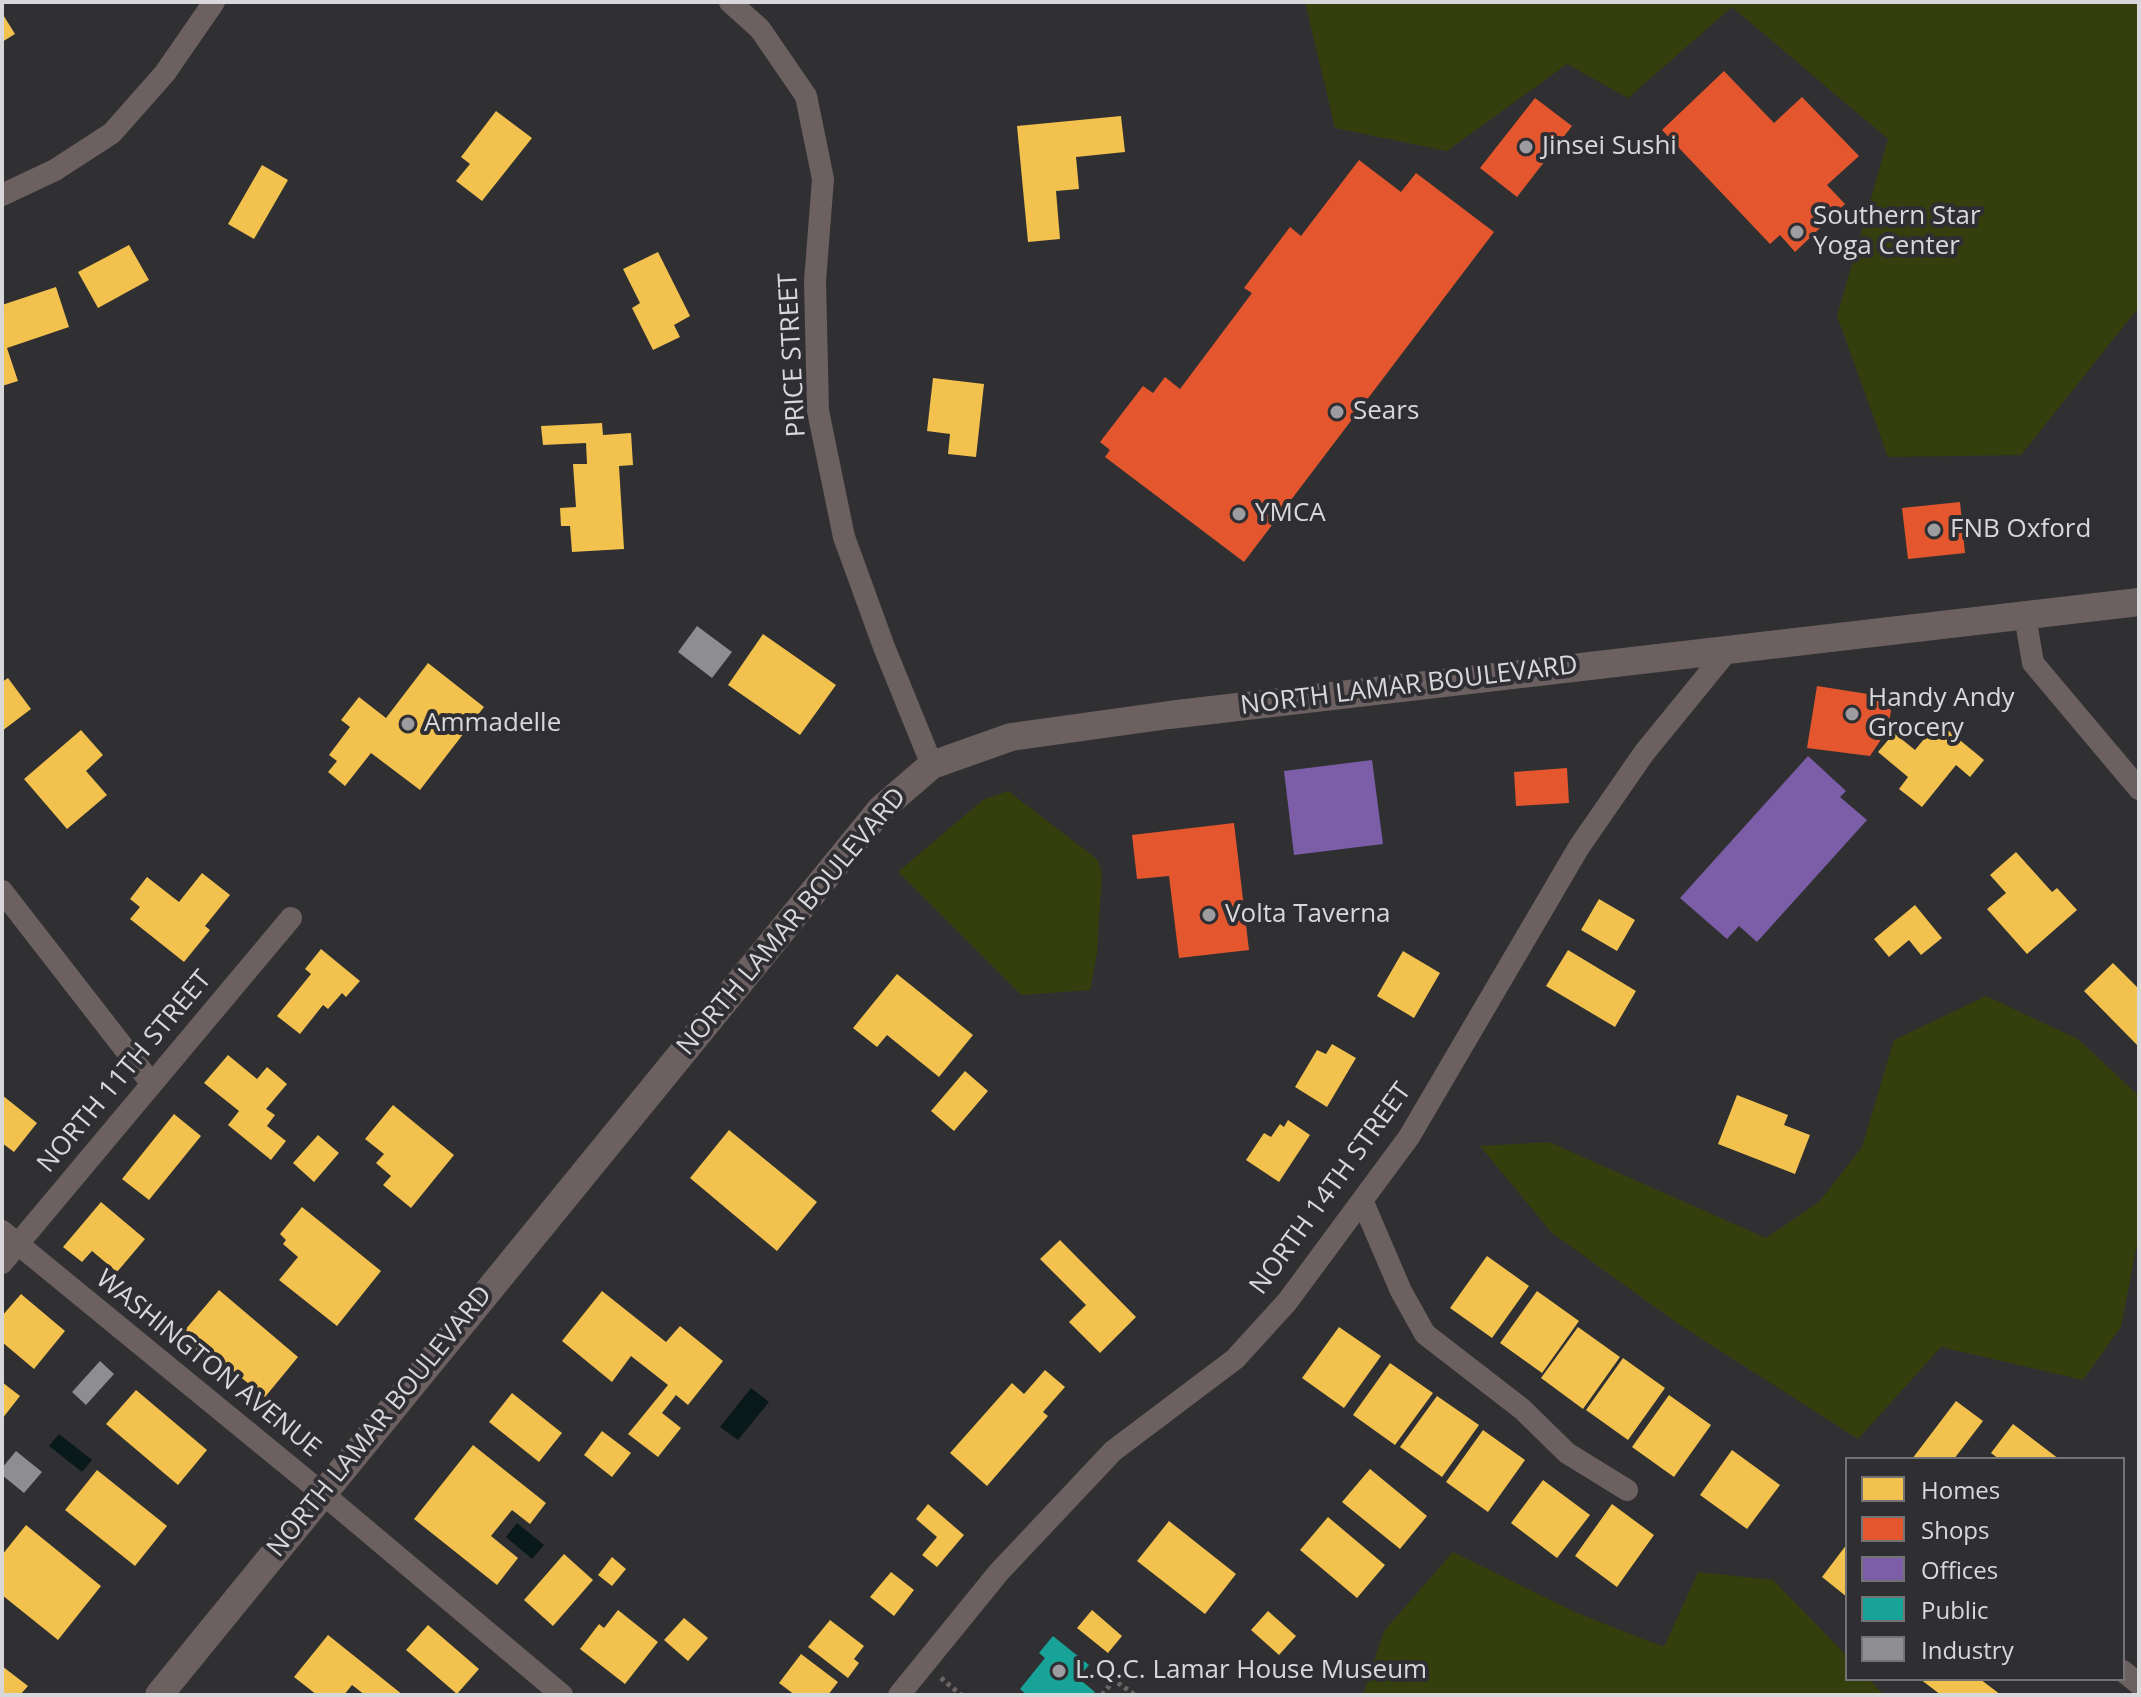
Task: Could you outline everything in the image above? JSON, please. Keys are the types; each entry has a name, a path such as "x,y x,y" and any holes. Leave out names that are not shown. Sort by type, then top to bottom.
{"street":[{"path":"2,195 55,170 112,133 165,73 214,2"},
{"name":"PRICE STREET","path":"730,2 760,29 806,96 823,179 815,281 818,411 844,537 932,765"},
{"name":"NORTH LAMAR BOULEVARD","path":"159,1695 881,809 932,765 1024,735 1305,698 2139,602"},
{"path":"2025,616 2033,663 2139,789"},
{"name":"NORTH 14TH STREET","path":"899,1695 999,1572 1113,1451 1235,1359 1287,1302 1409,1137 1579,847 1644,753 1728,650"},
{"path":"2,891 152,1084"},
{"name":"NORTH 11TH STREET","path":"2,1263 10,1238 152,1084 291,918"},
{"path":"1362,1200 1401,1291 1425,1334 1522,1409 1567,1453 1627,1490"},
{"name":"WASHINGTON AVENUE","path":"10,1238 322,1493 562,1695"}],"path":[{"path":"933,1673 961,1695"},
{"path":"1102,1695 1114,1680 1135,1695"}],"green space":[{"path":"1305,2 2139,2 2139,307 2021,455 1888,457 1837,316 1888,139 1732,7 1628,98 1567,64 1447,151 1335,128"},
{"path":"1008,791 1097,859 1102,873 1097,953 1090,990 1021,995 898,872 983,800"},
{"path":"1986,996 2078,1039 2139,1096 2139,1234 2121,1327 2083,1380 1941,1347 1858,1439 1680,1325 1552,1233 1480,1146 1549,1142 1766,1238 1819,1202 1862,1147 1894,1040"},
{"path":"1453,1552 1577,1613 1664,1647 1698,1572 1773,1580 1845,1654 1845,1681 1871,1681 1884,1695 1363,1695 1384,1631"}],"shaded area":[{"path":"751,1388 769,1402 738,1440 720,1427"},
{"path":"59,1434 92,1460 82,1472 49,1446"},
{"path":"517,1523 544,1545 532,1559 506,1537"}],"building: Homes":[{"path":"2,13 15,34 2,42"},
{"path":"496,111 532,138 482,201 456,181 470,164 461,157"},
{"path":"1121,116 1125,152 1076,157 1079,189 1056,191 1060,239 1028,242 1017,126"},
{"path":"262,165 288,180 254,239 228,224"},
{"path":"129,245 149,280 98,308 78,272"},
{"path":"658,252 690,316 674,325 680,337 653,350 632,308 640,303 623,269"},
{"path":"56,287 69,327 7,348 18,381 2,386 2,305"},
{"path":"933,378 984,384 976,457 948,454 950,434 927,431"},
{"path":"602,423 603,435 631,433 633,465 619,466 624,549 572,552 570,526 561,526 560,508 576,507 573,464 587,464 586,443 543,445 541,426"},
{"path":"763,634 836,685 800,735 728,685"},
{"name":"Ammadelle","path":"428,663 484,707 420,790 371,753 345,786 328,772 337,761 329,755 350,727 341,720 359,697 386,718"},
{"path":"8,678 31,709 2,731 2,682"},
{"path":"1938,722 1984,760 1970,777 1956,765 1922,807 1899,789 1908,777 1878,752 1894,733 1915,750"},
{"path":"81,730 103,755 86,771 107,795 67,829 24,779"},
{"path":"2016,852 2052,892 2057,888 2077,910 2027,954 1987,909 2006,893 1990,875"},
{"path":"202,873 230,895 205,926 210,930 184,962 130,919 140,907 130,899 147,877 179,902"},
{"path":"1599,899 1635,920 1617,951 1581,930"},
{"path":"1915,905 1942,938 1921,955 1909,940 1889,957 1874,939"},
{"path":"321,949 360,981 346,997 342,993 328,1009 323,1005 300,1034 277,1016 311,974 305,969"},
{"path":"1568,950 1636,991 1615,1027 1546,986"},
{"path":"1403,951 1440,973 1414,1018 1377,996"},
{"path":"2113,963 2139,989 2139,1047 2084,991"},
{"path":"897,974 973,1035 939,1077 887,1035 877,1047 853,1028"},
{"path":"1332,1044 1356,1058 1327,1107 1295,1087 1317,1050 1326,1054"},
{"path":"228,1055 257,1079 267,1067 287,1084 266,1109 275,1115 267,1126 286,1141 271,1160 228,1125 239,1111 204,1083"},
{"path":"965,1071 988,1091 954,1131 931,1111"},
{"path":"2,1095 37,1123 14,1152 2,1143"},
{"path":"1737,1095 1788,1115 1784,1125 1810,1135 1795,1174 1718,1144"},
{"path":"393,1105 454,1155 411,1208 383,1185 391,1176 376,1163 384,1154 365,1139"},
{"path":"174,1114 201,1136 149,1200 122,1179"},
{"path":"1288,1120 1310,1135 1279,1182 1246,1160 1264,1133 1271,1137 1280,1124 1284,1127"},
{"path":"729,1130 817,1202 777,1251 690,1178"},
{"path":"318,1135 339,1153 314,1182 293,1163"},
{"path":"101,1202 145,1239 117,1272 92,1251 82,1262 63,1247"},
{"path":"302,1207 381,1271 337,1326 279,1280 298,1257 283,1244 286,1240 280,1234"},
{"path":"1060,1240 1136,1317 1100,1353 1069,1322 1086,1305 1040,1259"},
{"path":"1487,1256 1529,1286 1492,1338 1450,1308"},
{"path":"219,1290 298,1357 265,1397 216,1357 211,1363 179,1337"},
{"path":"602,1291 666,1342 680,1326 723,1361 688,1405 676,1395 662,1413 681,1428 658,1457 628,1434 668,1385 631,1356 612,1382 562,1341"},
{"path":"1537,1291 1579,1321 1542,1373 1500,1343"},
{"path":"21,1294 65,1331 34,1369 2,1342 2,1316"},
{"path":"1339,1327 1381,1356 1344,1408 1302,1378"},
{"path":"1578,1327 1620,1357 1583,1409 1541,1378"},
{"path":"1623,1358 1665,1388 1628,1440 1586,1410"},
{"path":"1390,1363 1433,1393 1395,1445 1353,1415"},
{"path":"1045,1370 1065,1387 1043,1412 1048,1416 987,1486 950,1453 1012,1383 1024,1394"},
{"path":"2,1382 20,1396 2,1419"},
{"path":"136,1390 207,1450 178,1485 106,1424"},
{"path":"512,1393 562,1433 539,1462 489,1422"},
{"path":"1669,1395 1711,1425 1674,1477 1632,1447"},
{"path":"1437,1396 1479,1425 1442,1477 1400,1447"},
{"path":"1956,1401 1983,1421 1956,1457 1914,1457"},
{"path":"2013,1424 2056,1457 1996,1457 1991,1453"},
{"path":"1483,1430 1525,1460 1488,1512 1446,1482"},
{"path":"602,1431 631,1453 612,1477 584,1455"},
{"path":"473,1445 546,1503 530,1524 512,1510 491,1536 518,1558 497,1585 414,1519"},
{"path":"1732,1450 1780,1485 1747,1529 1700,1495"},
{"path":"1370,1469 1427,1516 1400,1549 1342,1502"},
{"path":"97,1470 167,1526 135,1566 65,1510"},
{"path":"1543,1480 1590,1515 1557,1558 1511,1523"},
{"path":"928,1504 964,1535 937,1567 922,1555 937,1537 916,1519"},
{"path":"1612,1504 1654,1535 1617,1587 1575,1556"},
{"path":"1328,1517 1385,1565 1357,1598 1300,1550"},
{"path":"1169,1521 1236,1574 1205,1614 1137,1561"},
{"path":"26,1525 101,1586 58,1640 2,1595 2,1555"},
{"path":"1845,1547 1845,1595 1822,1577"},
{"path":"564,1554 593,1580 553,1626 524,1600"},
{"path":"612,1557 626,1569 612,1586 598,1575"},
{"path":"891,1572 914,1590 894,1616 870,1597"},
{"path":"618,1610 658,1642 625,1684 580,1649 599,1624 604,1628"},
{"path":"1092,1610 1122,1636 1108,1653 1077,1628"},
{"path":"1268,1611 1296,1636 1279,1655 1251,1630"},
{"path":"684,1618 708,1638 688,1661 664,1640"},
{"path":"830,1620 864,1646 854,1659 859,1663 848,1678 808,1647"},
{"path":"428,1625 479,1669 457,1694 406,1650"},
{"path":"328,1635 403,1695 365,1695 352,1685 344,1695 317,1695 294,1677"},
{"path":"801,1654 838,1682 828,1695 795,1695 779,1683"},
{"path":"2,1666 28,1686 20,1695 2,1695"},
{"path":"1923,1681 1983,1681 2001,1695 1941,1695"}],"building: Shops":[{"path":"1724,71 1774,123 1802,97 1859,156 1827,185 1845,204 1795,252 1780,235 1770,244 1662,130"},
{"name":"Jinsei Sushi","path":"1535,98 1572,126 1517,197 1480,168"},
{"path":"1359,160 1401,192 1416,173 1494,232 1244,562 1105,457 1110,450 1100,442 1143,386 1153,393 1165,377 1180,389 1252,293 1244,288 1290,227 1301,236"},
{"name":"FNB Oxford","path":"1960,502 1965,553 1908,559 1902,508"},
{"name":"Handy Andy Grocery","path":"1817,686 1893,698 1888,729 1870,756 1807,748"},
{"path":"1567,768 1569,803 1516,806 1514,772"},
{"name":"Volta Taverna","path":"1234,823 1249,950 1179,958 1169,876 1137,879 1132,835"}],"building: Offices":[{"path":"1808,756 1846,791 1840,797 1867,820 1757,942 1739,926 1727,939 1680,898"},
{"path":"1372,760 1383,844 1294,855 1284,771"}],"building: Public":[{"name":"L.Q.C. Lamar House Museum","path":"1053,1636 1089,1665 1078,1678 1095,1692 1093,1695 1027,1695 1020,1689 1045,1658 1039,1653"}],"building: Industry":[{"path":"697,626 732,652 712,678 678,652"},
{"path":"100,1361 114,1374 86,1405 72,1392"},
{"path":"16,1451 42,1472 24,1493 2,1475 2,1468"}],"place":[{"name":"Jinsei Sushi","path":"1526,147"},
{"name":"Southern Star Yoga Center","path":"1797,232"},
{"name":"Sears","path":"1337,412"},
{"name":"YMCA","path":"1239,514"},
{"name":"FNB Oxford","path":"1934,530"},
{"name":"Handy Andy Grocery","path":"1852,714"},
{"name":"Ammadelle","path":"408,724"},
{"name":"Volta Taverna","path":"1209,915"},
{"name":"L.Q.C. Lamar House Museum","path":"1059,1671"}]}
